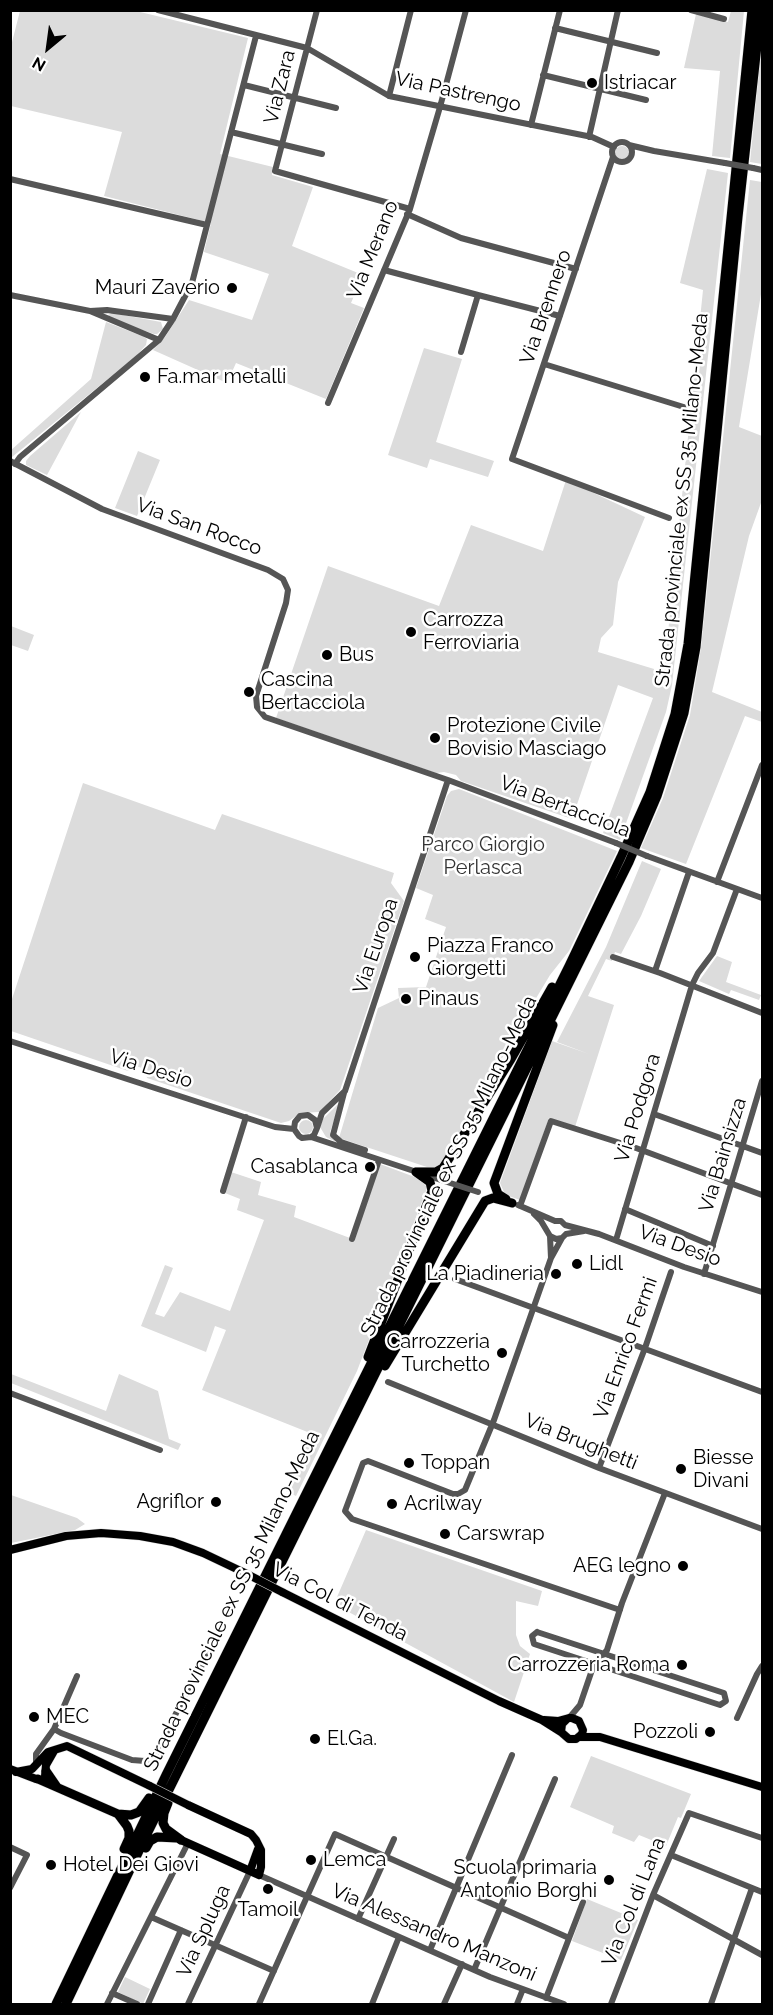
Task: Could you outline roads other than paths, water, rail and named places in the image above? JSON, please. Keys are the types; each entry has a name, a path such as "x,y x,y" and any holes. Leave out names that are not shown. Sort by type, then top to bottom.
{"highway":[{"name":"Strada provinciale ex SS 35 Milano-Meda","path":"56,2004 166,1774 569,966 650,792 675,714 688,644 752,10"},
{"name":"Strada provinciale ex SS 35 Milano-Meda","path":"66,2004 130,1869 633,851 657,796 684,713 696,647 761,10"},
{"path":"416,1172 436,1172 443,1168 555,983 569,966"},
{"path":"515,1204 498,1194 494,1184 547,1043 554,1023 556,1007"},
{"path":"350,1404 432,1191 430,1182 416,1172"},
{"path":"366,1393 385,1366 485,1200 493,1198 515,1204"},
{"path":"46,1771 61,1790"},
{"path":"179,1771 178,1783 167,1804 163,1819 166,1829 182,1840"},
{"path":"37,1779 118,1814 131,1815 144,1807 160,1779 166,1774"},
{"path":"116,1879 115,1870 129,1838 127,1826 118,1814"},
{"path":"130,1869 138,1862 154,1838 162,1836 182,1840"}],"main road":[{"name":"Via Col di Tenda","path":"10,1550 66,1536 101,1533 140,1536 173,1542 245,1573 499,1701 542,1720 569,1739 600,1737 762,1786"},
{"path":"561,1732 562,1724 568,1719"},
{"name":"Via Col di Tenda","path":"542,1720 576,1719 600,1737"},
{"path":"579,1737 583,1730 582,1725"},
{"path":"13,1770 37,1779 44,1776 50,1757 57,1748"},
{"path":"37,1779 32,1776 34,1767 48,1752 57,1748 72,1748 251,1834 259,1844 261,1857 259,1875"},
{"path":"13,1770 42,1766 46,1771"},
{"name":"Via Alessandro Manzoni","path":"182,1840 259,1875"},
{"path":"250,1871 259,1844"}],"street":[{"name":"Via Pastrengo","path":"158,10 307,48 389,96 589,137 617,145"},
{"name":"Via Zara","path":"317,10 275,171 409,211"},
{"path":"389,96 411,10"},
{"name":"Via Merano","path":"328,403 409,211 466,10"},
{"path":"531,125 560,10"},
{"path":"589,137 618,10"},
{"path":"691,10 724,18"},
{"path":"555,28 657,53"},
{"path":"13,463 159,340 173,319 192,283 244,85 253,35"},
{"path":"543,75 646,100"},
{"path":"244,85 336,108"},
{"path":"231,132 322,154"},
{"path":"623,163 613,157 612,150 617,145 629,145 762,170"},
{"path":"629,145 633,152 631,158"},
{"path":"612,165 623,163 635,153 654,151"},
{"name":"Via Brennero","path":"613,157 512,459 669,518"},
{"path":"10,179 207,225"},
{"path":"409,211 461,238 576,269"},
{"path":"384,270 560,316"},
{"path":"10,295 90,311 159,340"},
{"path":"461,352 478,295"},
{"path":"90,311 107,310 173,319"},
{"path":"544,364 687,408"},
{"name":"Via San Rocco","path":"13,463 102,510 268,570 283,579 287,587 287,598 264,672"},
{"name":"Via Bertacciola","path":"264,672 255,702 266,718 448,780 762,898"},
{"path":"717,882 762,765"},
{"name":"Via Europa","path":"312,1117 322,1113 345,1091 448,780"},
{"path":"655,971 689,872"},
{"name":"Via Podgora","path":"615,1240 692,985 713,953 737,889"},
{"path":"613,957 762,1013"},
{"name":"Via Desio","path":"10,1041 246,1117 281,1127 294,1126"},
{"name":"Via Bainsizza","path":"704,1274 762,1081"},
{"path":"345,1091 333,1135 341,1142 366,1151 379,1159"},
{"name":"Via Europa","path":"317,1130 322,1113"},
{"path":"654,1114 762,1153"},
{"path":"327,1143 317,1130 317,1124 312,1117 300,1116 294,1126 302,1138 311,1137 327,1143 416,1172 441,1179 515,1204 555,1221 561,1221 565,1225 564,1236 551,1258 536,1307 493,1424 465,1490 462,1493 453,1494 372,1462 363,1463 345,1511 352,1519 620,1610"},
{"path":"223,1191 246,1117"},
{"path":"515,1204 550,1121 642,1150 762,1195"},
{"path":"311,1137 317,1130"},
{"path":"352,1239 379,1159"},
{"path":"625,1209 713,1246"},
{"path":"531,1211 556,1239 586,1230"},
{"path":"551,1258 549,1225 555,1221"},
{"name":"Via Desio","path":"565,1225 615,1240 704,1274 761,1291"},
{"name":"Via Enrico Fermi","path":"599,1468 645,1348 671,1272"},
{"path":"454,1279 536,1307 762,1392"},
{"path":"761,1291 762,1283"},
{"name":"Via Brughetti","path":"388,1382 599,1468 762,1529"},
{"path":"10,1393 160,1450"},
{"path":"568,1719 580,1705 595,1664 605,1654 665,1493"},
{"path":"537,1632 724,1693 726,1701 720,1705 595,1664 534,1644 532,1636 537,1632"},
{"path":"54,1729 61,1734 132,1760 145,1761 155,1756 189,1687 210,1652"},
{"path":"737,1718 762,1666"},
{"path":"34,1767 36,1754 54,1729 77,1676"},
{"path":"580,1705 582,1725"},
{"path":"430,1950 512,1755"},
{"path":"474,1970 555,1779"},
{"name":"Via Col di Lana","path":"611,2004 653,1895 689,1813 762,1838"},
{"path":"259,2004 335,1834 569,1938"},
{"path":"358,1919 394,1839"},
{"path":"107,2004 151,1917 182,1840"},
{"path":"10,1847 27,1856 10,1888"},
{"path":"671,1855 762,1892"},
{"name":"Via Spluga","path":"188,2004 250,1871"},
{"name":"Via Alessandro Manzoni","path":"259,1875 474,1970 564,2004"},
{"path":"711,2004 752,1888"},
{"path":"653,1895 762,1954"},
{"path":"546,1998 583,1902"},
{"path":"151,1917 274,1971"},
{"path":"148,2004 181,1930"},
{"path":"372,2004 399,1937"},
{"path":"444,2004 462,1964"},
{"path":"517,2004 523,1989"},
{"path":"112,1993 137,2004"}],"place":[{"name":"Istriacar","path":"592,83"},
{"name":"Mauri Zaverio","path":"232,288"},
{"name":"Fa.mar metalli","path":"145,377"},
{"name":"Carrozza Ferroviaria","path":"411,632"},
{"name":"Bus","path":"327,655"},
{"name":"Cascina Bertacciola","path":"249,692"},
{"name":"Protezione Civile Bovisio Masciago","path":"435,738"},
{"name":"Piazza Franco Giorgetti","path":"415,957"},
{"name":"Pinaus","path":"406,999"},
{"name":"Casablanca","path":"370,1167"},
{"name":"Lidl","path":"577,1264"},
{"name":"La Piadineria","path":"556,1274"},
{"name":"Carrozzeria Turchetto","path":"502,1353"},
{"name":"Toppan","path":"409,1463"},
{"name":"Biesse Divani","path":"681,1469"},
{"name":"Agriflor","path":"216,1502"},
{"name":"Acrilway","path":"392,1504"},
{"name":"Carswrap","path":"445,1534"},
{"name":"AEG legno","path":"683,1566"},
{"name":"Carrozzeria Roma","path":"682,1665"},
{"name":"MEC","path":"34,1717"},
{"name":"Pozzoli","path":"710,1732"},
{"name":"El.Ga.","path":"315,1739"},
{"name":"Lemca","path":"311,1860"},
{"name":"Hotel Dei Giovi","path":"51,1865"},
{"name":"Scuola primaria Antonio Borghi","path":"609,1880"},
{"name":"Tamoil","path":"268,1889"}],"park label":[{"name":"Parco Giorgio Perlasca","path":"483,856"}]}
